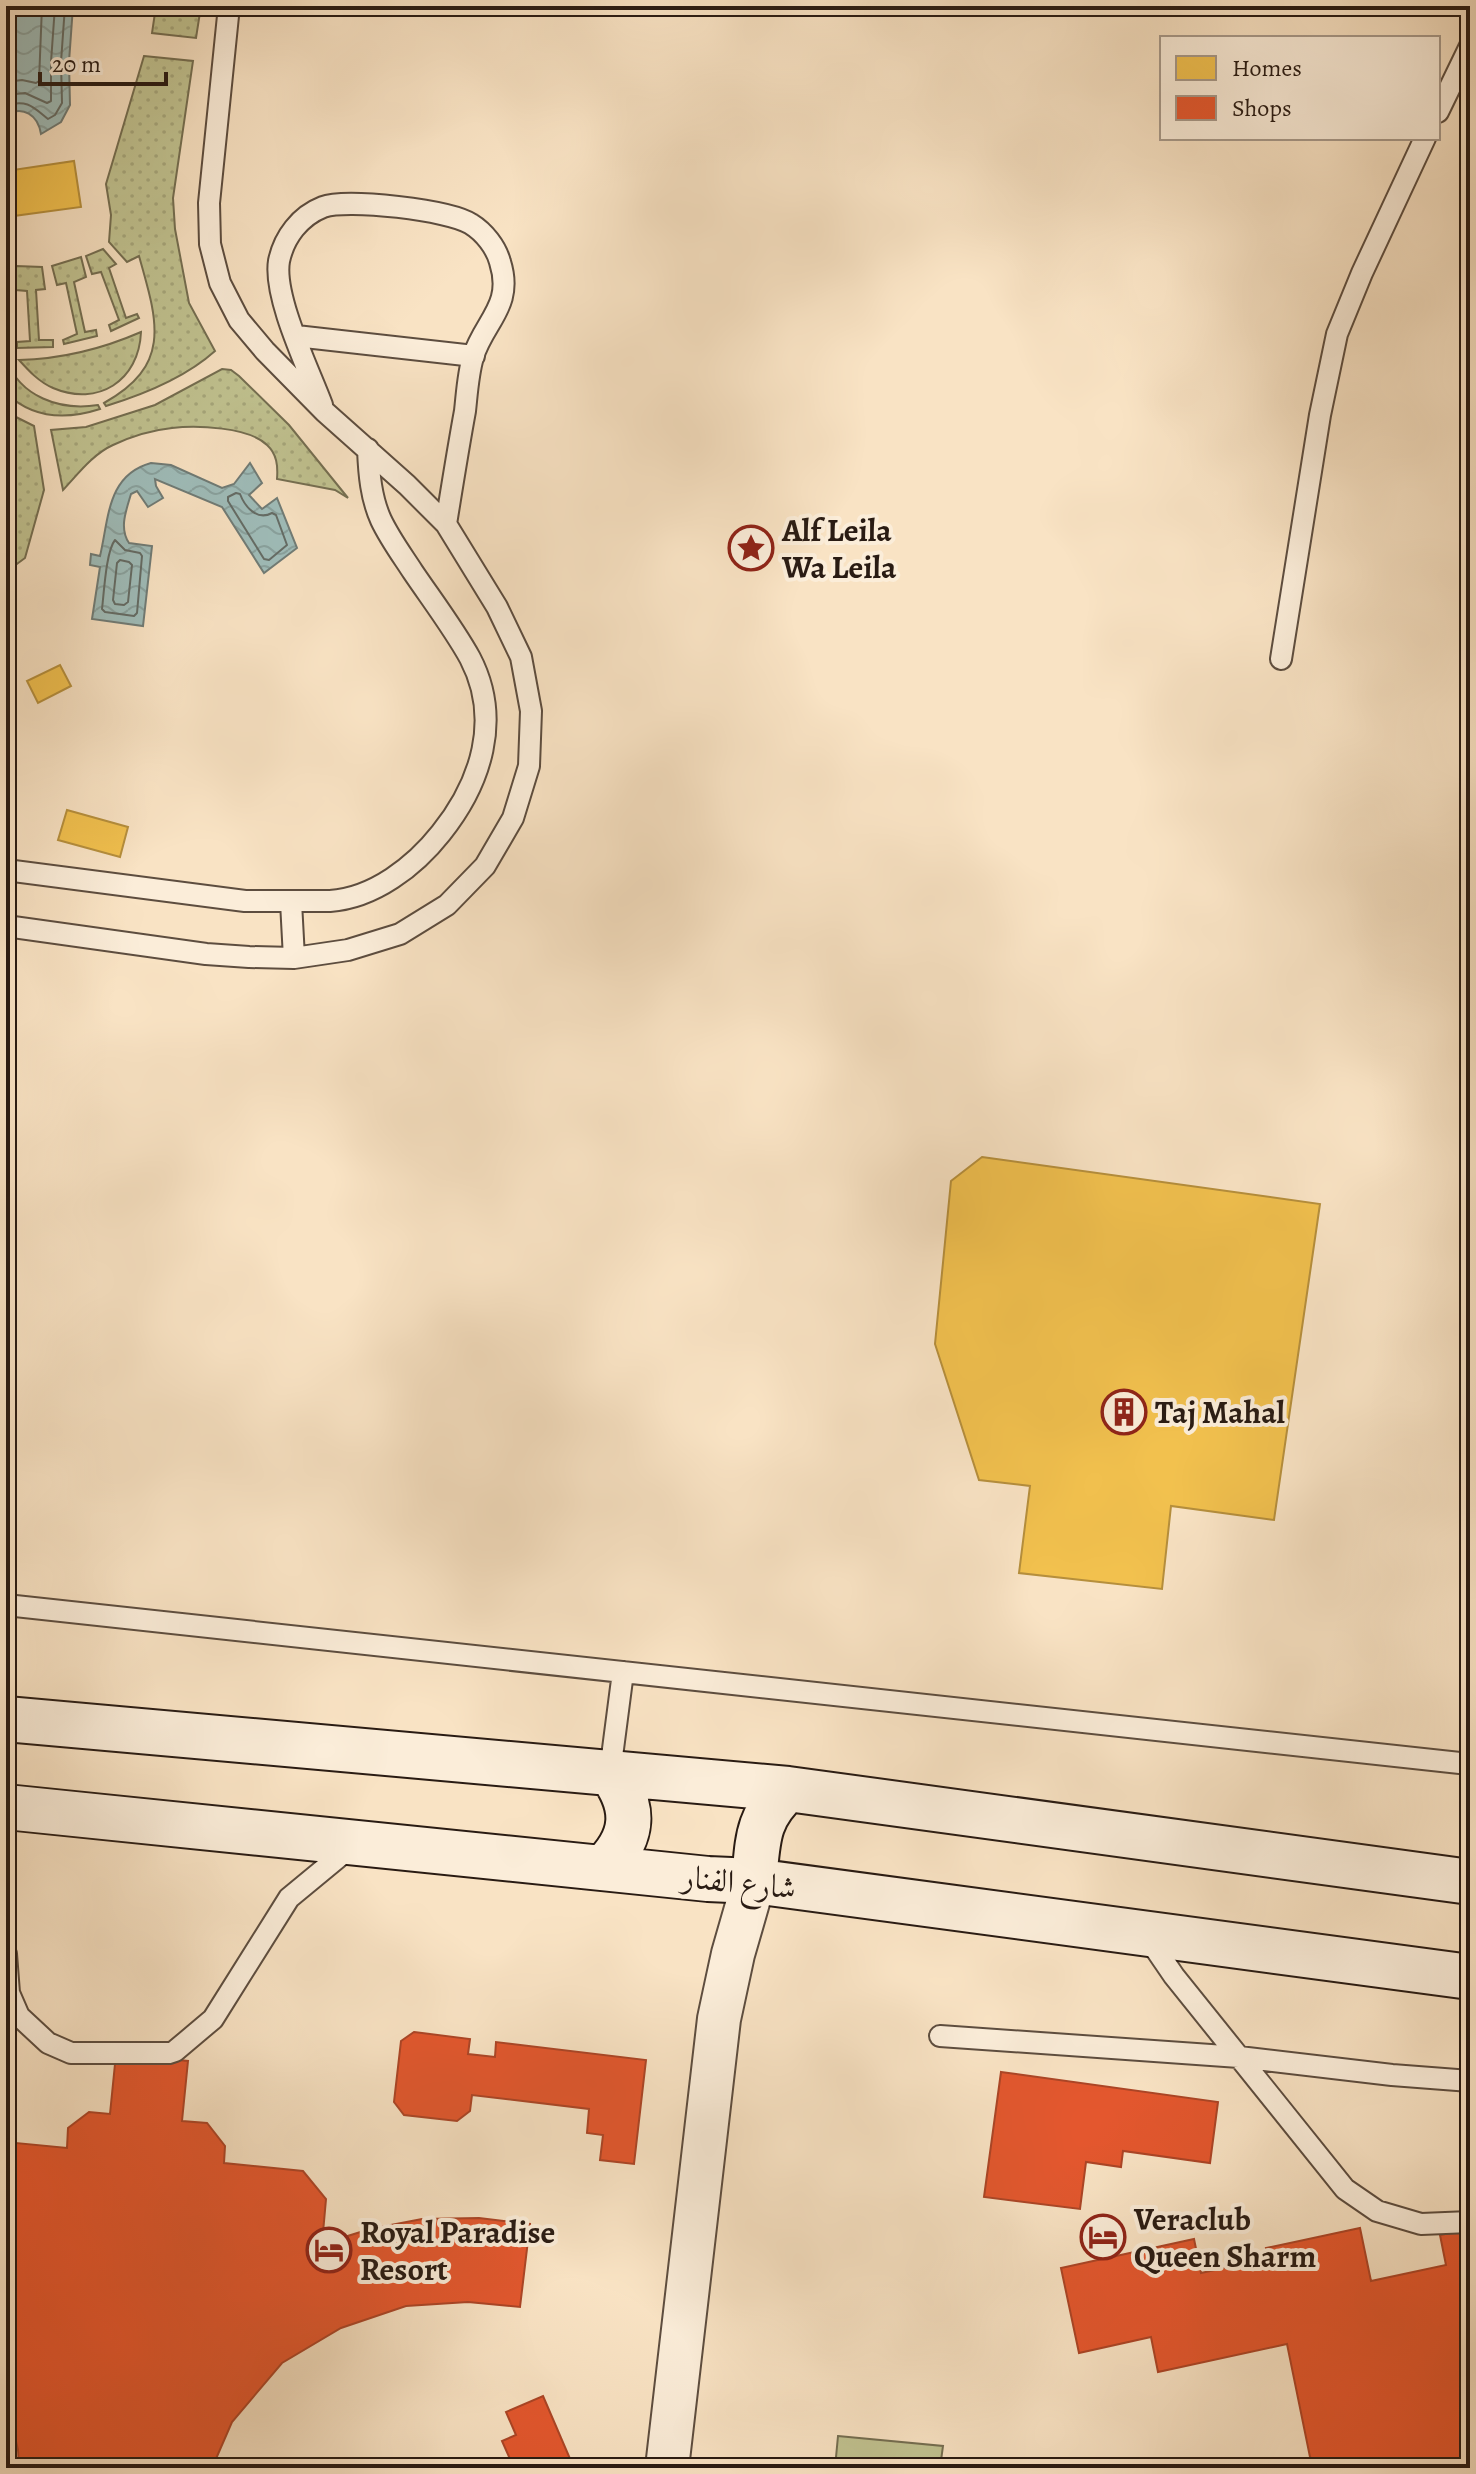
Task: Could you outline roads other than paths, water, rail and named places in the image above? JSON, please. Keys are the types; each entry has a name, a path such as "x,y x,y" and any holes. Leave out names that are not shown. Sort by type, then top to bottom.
{"main road":[{"path":"6,1719 788,1789 1470,1882"},
{"path":"603,1868 617,1855 629,1822 628,1803 610,1772"},
{"path":"754,1881 763,1818 788,1789"},
{"name":"شارع الفنار","path":"6,1807 754,1881 1470,1977"}],"street":[{"path":"667,2468 719,2019 733,1954 754,1881"}],"lane":[{"path":"6,926 206,954 294,958 348,950 400,934 447,905 485,866 513,818 529,766 531,711 521,657 497,607 446,524 325,412 265,351 239,320 220,283 210,244 209,203 229,6"},
{"path":"1440,108 1470,46"},
{"path":"1281,659 1320,415 1337,334 1424,140"},
{"path":"325,412 280,288 279,263 287,239 302,219 324,207 349,203 449,215 472,224 489,241 500,262 504,286 499,310 474,356 446,524"},
{"path":"296,336 474,356"},
{"path":"6,870 245,901 342,900 381,885 408,867 431,846 473,784 481,762 486,714 481,686 470,659 381,520 370,482 368,449"},
{"path":"291,902 294,958"},
{"path":"6,1605 1469,1764"},
{"path":"610,1772 623,1672"},
{"path":"6,1954 9,1993 19,2016 48,2043 71,2053 169,2053 213,2019 289,1898 357,1842"},
{"path":"1146,1935 1174,1976 1345,2189 1377,2211 1421,2224 1470,2222"},
{"path":"940,2036 1239,2057 1470,2081"}],"water":[{"path":"6,6 73,6 70,105 61,122 41,134 37,122 29,114 18,111 6,115"},
{"path":"151,463 171,465 222,488 234,484 250,463 262,483 249,495 262,509 277,498 297,548 264,573 222,507 155,479 163,498 148,507 137,491 131,494 124,519 124,531 129,543 152,546 143,626 92,619 100,567 90,565 91,554 100,556 108,513 118,488 126,477"}],"place":[{"name":"Alf Leila Wa Leila","path":"751,548"},
{"name":"Taj Mahal","path":"1124,1412"},
{"name":"Veraclub Queen Sharm","path":"1103,2237"},
{"name":"Royal Paradise Resort","path":"329,2250"}]}
